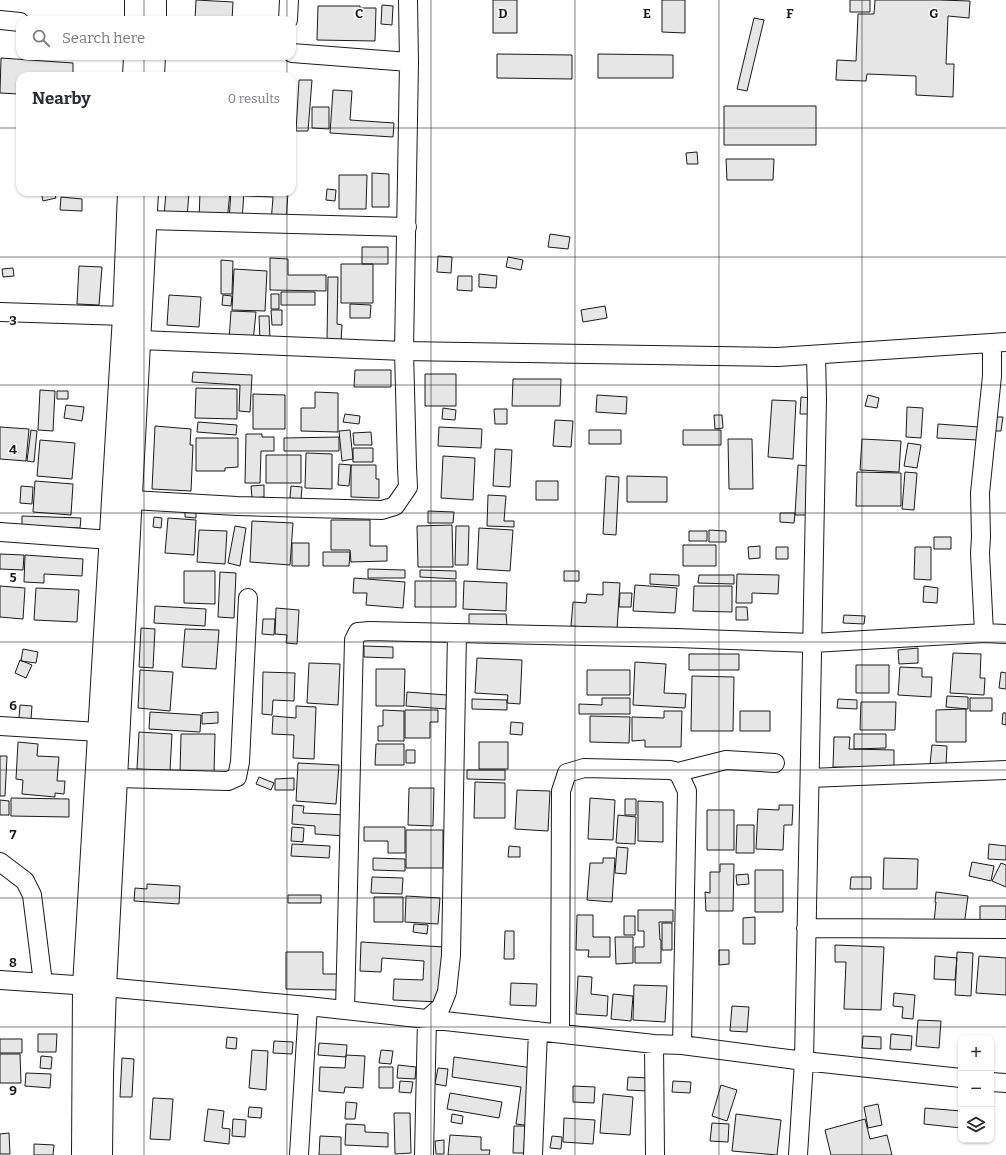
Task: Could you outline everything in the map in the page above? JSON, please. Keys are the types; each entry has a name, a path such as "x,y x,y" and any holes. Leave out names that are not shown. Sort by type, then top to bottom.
{"main road":[{"path":"136,0 136,16"},
{"path":"155,0 155,16"},
{"path":"134,72 135,60"},
{"path":"153,72 154,60"},
{"path":"101,1155 102,1075 95,987 99,732 124,316 129,196"},
{"path":"83,1155 95,987 117,778 147,196"}],"street":[{"path":"288,16 289,0"},
{"path":"132,500 237,506 382,510 395,506 408,487 404,351 409,62 408,0"},
{"path":"0,20 16,22"},
{"path":"296,53 409,62"},
{"path":"146,220 407,228"},
{"path":"0,312 124,316"},
{"path":"140,340 404,351 778,357 999,343 992,376 980,493 982,537 980,553 984,633"},
{"path":"798,1155 804,1060 813,643 817,399 816,355"},
{"path":"0,532 111,540"},
{"path":"117,778 228,781 237,777 240,762 248,598"},
{"path":"345,1010 354,640 358,632 370,630 813,643 984,633 1006,634"},
{"path":"424,1155 427,1019 441,1007 447,992 451,955 457,633"},
{"path":"0,726 99,732"},
{"path":"560,1033 561,791 567,773 584,768 670,770 678,772 726,760 775,763"},
{"path":"810,778 1006,770"},
{"path":"678,772 687,791 682,1045"},
{"path":"0,862 25,882 32,895 42,983"},
{"path":"806,928 1006,929"},
{"path":"0,980 308,1006 654,1044 682,1045 958,1078"},
{"path":"299,1155 308,1006"},
{"path":"533,1155 538,1031"},
{"path":"654,1044 655,1155"},
{"path":"994,1082 1006,1083"}],"building":[{"path":"196,0 233,2 232,16 195,16"},
{"path":"493,0 517,0 517,33 493,33"},
{"path":"662,0 685,0 685,33 662,32"},
{"path":"850,0 870,0 870,12 850,12"},
{"path":"875,0 970,1 969,18 948,16 946,64 954,64 953,97 916,95 916,76 867,74 866,81 836,80 837,60 856,61 858,14 874,14"},
{"path":"382,5 393,6 392,25 381,24"},
{"path":"318,6 360,6 360,8 376,8 375,41 317,40"},
{"path":"754,18 764,20 747,91 737,89"},
{"path":"497,54 572,55 572,79 497,78"},
{"path":"598,54 673,55 673,78 598,78"},
{"path":"1,58 73,63 73,72 16,72 16,94 0,93"},
{"path":"299,80 312,80 308,131 296,131"},
{"path":"333,90 352,91 350,120 394,123 393,137 330,133"},
{"path":"724,106 816,106 816,145 724,145"},
{"path":"312,107 329,107 329,129 312,128"},
{"path":"697,152 698,164 687,164 686,153"},
{"path":"726,159 774,159 773,180 727,180"},
{"path":"372,173 389,174 389,207 372,207"},
{"path":"339,175 367,175 366,209 339,209"},
{"path":"327,189 336,190 335,201 326,200"},
{"path":"42,196 55,196 56,198 43,201"},
{"path":"166,196 189,196 187,218 164,216"},
{"path":"200,196 230,196 227,221 199,220"},
{"path":"231,196 244,196 242,221 229,220"},
{"path":"245,196 288,196 286,224 271,223 273,197"},
{"path":"61,197 82,199 82,211 60,210"},
{"path":"550,234 570,237 568,249 548,247"},
{"path":"362,247 388,247 388,264 362,264"},
{"path":"438,256 452,257 451,273 437,272"},
{"path":"508,257 523,260 521,270 506,267"},
{"path":"270,258 288,259 288,275 326,275 326,291 270,290"},
{"path":"221,260 233,261 232,294 221,294"},
{"path":"341,264 373,264 373,303 341,303"},
{"path":"79,266 102,267 99,305 77,304"},
{"path":"13,268 14,276 3,277 2,269"},
{"path":"234,269 267,271 265,311 232,310"},
{"path":"479,274 497,276 496,288 479,287"},
{"path":"458,276 472,276 472,291 457,290"},
{"path":"328,277 338,277 337,324 342,325 341,341 327,341"},
{"path":"281,292 315,292 315,305 281,305"},
{"path":"271,294 279,294 279,309 271,309"},
{"path":"169,295 201,297 199,327 167,325"},
{"path":"223,295 232,296 231,306 222,305"},
{"path":"350,304 371,305 370,318 350,318"},
{"path":"605,306 607,318 583,322 581,310"},
{"path":"271,310 282,310 282,325 272,325"},
{"path":"231,311 256,312 253,342 229,340"},
{"path":"259,316 269,316 270,340 260,341"},
{"path":"355,370 391,370 391,387 354,387"},
{"path":"193,372 252,375 250,412 239,411 240,385 192,382"},
{"path":"425,374 456,374 456,406 425,406"},
{"path":"513,379 561,379 560,406 512,406"},
{"path":"196,388 237,389 237,419 195,418"},
{"path":"40,390 55,391 53,431 38,430"},
{"path":"57,391 68,391 68,399 57,399"},
{"path":"315,392 338,393 338,432 301,431 301,408 315,408"},
{"path":"253,394 285,395 285,429 253,429"},
{"path":"597,395 627,397 626,414 596,412"},
{"path":"868,395 879,398 877,408 865,406"},
{"path":"801,397 813,398 812,414 800,414"},
{"path":"772,400 796,401 793,459 768,457"},
{"path":"66,405 84,407 82,421 64,418"},
{"path":"907,407 923,408 921,438 906,437"},
{"path":"443,408 456,410 455,420 442,419"},
{"path":"494,409 507,409 507,424 495,424"},
{"path":"345,414 360,416 359,424 343,422"},
{"path":"714,415 722,415 723,428 715,429"},
{"path":"994,417 1003,417 1001,431 992,431"},
{"path":"555,420 573,421 571,447 553,446"},
{"path":"198,422 237,425 236,435 197,432"},
{"path":"938,424 979,427 978,440 937,438"},
{"path":"155,426 191,429 190,445 193,445 191,491 152,489"},
{"path":"0,427 29,429 26,461 0,459"},
{"path":"439,427 482,429 481,448 438,446"},
{"path":"31,430 37,431 34,462 27,461"},
{"path":"350,430 353,459 342,461 339,431"},
{"path":"589,430 621,430 621,444 589,444"},
{"path":"683,430 721,430 721,445 683,445"},
{"path":"371,432 372,445 354,445 353,433"},
{"path":"246,434 262,434 262,437 274,437 274,451 261,451 260,483 245,483"},
{"path":"339,437 339,451 284,451 284,438"},
{"path":"196,438 238,438 238,467 225,468 225,471 196,471"},
{"path":"728,439 752,439 753,489 729,489"},
{"path":"862,439 901,441 899,472 860,470"},
{"path":"40,440 75,443 72,479 37,476"},
{"path":"908,443 921,445 917,468 904,466"},
{"path":"353,448 373,448 373,462 353,462"},
{"path":"495,449 512,450 510,487 493,486"},
{"path":"306,453 332,454 332,489 305,488"},
{"path":"266,455 301,455 301,483 266,483"},
{"path":"443,456 475,458 473,500 441,498"},
{"path":"339,464 351,465 349,486 338,485"},
{"path":"351,465 376,465 376,479 379,479 379,498 351,497"},
{"path":"798,465 809,466 806,515 795,515"},
{"path":"857,472 901,473 901,506 856,506"},
{"path":"905,472 917,473 914,510 902,509"},
{"path":"606,476 619,477 616,535 603,534"},
{"path":"627,476 667,477 667,502 627,502"},
{"path":"35,481 73,484 71,515 33,512"},
{"path":"536,481 558,481 558,500 536,500"},
{"path":"264,485 264,497 252,498 251,486"},
{"path":"21,486 33,487 32,504 20,503"},
{"path":"291,486 302,487 301,499 290,498"},
{"path":"488,495 506,496 504,521 514,521 514,527 487,526"},
{"path":"185,510 196,510 196,518 185,517"},
{"path":"428,511 454,512 453,523 428,523"},
{"path":"780,513 795,513 794,523 780,522"},
{"path":"22,516 81,518 80,528 22,526"},
{"path":"154,517 162,518 161,528 153,527"},
{"path":"168,518 196,520 194,555 165,553"},
{"path":"331,520 370,520 370,546 387,546 387,561 351,562 350,550 331,550"},
{"path":"252,521 293,523 290,565 250,562"},
{"path":"452,525 453,567 418,567 417,526"},
{"path":"235,526 246,528 240,566 228,563"},
{"path":"456,526 469,526 468,565 455,565"},
{"path":"479,528 513,530 510,571 477,569"},
{"path":"199,530 227,531 225,564 197,562"},
{"path":"709,530 726,531 726,542 709,542"},
{"path":"689,531 707,531 707,541 689,541"},
{"path":"934,537 951,537 951,549 934,549"},
{"path":"292,543 309,543 309,566 292,566"},
{"path":"683,545 716,545 716,566 683,566"},
{"path":"760,546 760,558 749,559 748,547"},
{"path":"776,547 788,547 788,559 776,559"},
{"path":"915,547 931,547 931,580 914,579"},
{"path":"323,552 350,552 349,566 323,566"},
{"path":"0,554 24,555 23,570 0,569"},
{"path":"25,555 83,559 82,576 44,574 44,583 24,582"},
{"path":"368,569 405,570 405,578 368,578"},
{"path":"420,570 456,571 456,579 420,577"},
{"path":"184,571 215,571 215,604 184,603"},
{"path":"564,571 579,571 579,581 564,581"},
{"path":"220,572 236,573 234,618 218,617"},
{"path":"650,574 679,575 679,586 650,584"},
{"path":"737,574 779,575 778,594 752,593 752,603 736,603"},
{"path":"699,575 734,575 734,584 698,583"},
{"path":"354,578 405,582 403,608 366,605 367,593 353,593"},
{"path":"415,581 456,581 456,607 415,607"},
{"path":"464,581 507,583 506,611 463,609"},
{"path":"603,582 620,583 617,629 571,626 573,602 586,603 587,594 603,595"},
{"path":"635,585 677,588 675,613 633,611"},
{"path":"0,586 25,588 23,619 0,617"},
{"path":"694,586 732,586 732,612 693,611"},
{"path":"924,586 938,588 937,603 923,602"},
{"path":"36,588 79,590 77,622 34,620"},
{"path":"620,593 632,593 631,607 619,607"},
{"path":"155,606 206,609 205,626 154,623"},
{"path":"736,607 747,607 748,620 736,620"},
{"path":"276,608 299,610 297,644 286,643 287,635 275,634"},
{"path":"469,614 506,614 507,626 469,626"},
{"path":"844,615 865,616 864,624 843,623"},
{"path":"263,619 275,619 274,635 262,634"},
{"path":"141,628 155,629 153,668 139,667"},
{"path":"185,629 219,630 216,669 182,667"},
{"path":"364,646 393,647 393,658 364,657"},
{"path":"918,648 918,663 899,664 898,650"},
{"path":"23,649 38,652 36,663 21,661"},
{"path":"953,653 981,654 980,678 985,678 984,695 950,693"},
{"path":"689,654 739,654 739,670 689,670"},
{"path":"477,658 522,660 520,704 507,703 508,695 475,693"},
{"path":"20,660 32,665 26,678 15,673"},
{"path":"635,662 666,664 664,693 686,694 685,708 633,705"},
{"path":"309,663 340,664 338,705 307,703"},
{"path":"856,665 889,665 889,693 856,693"},
{"path":"900,667 922,668 922,677 932,677 931,697 898,695"},
{"path":"376,669 405,669 404,706 376,706"},
{"path":"140,670 173,672 170,711 138,708"},
{"path":"587,670 630,670 630,695 587,695"},
{"path":"263,672 295,673 294,701 273,700 272,715 262,714"},
{"path":"1001,672 1006,673 1006,689 999,688"},
{"path":"692,676 734,677 733,731 691,731"},
{"path":"407,692 447,695 446,709 406,706"},
{"path":"947,696 968,697 968,709 946,707"},
{"path":"602,698 630,698 630,714 579,714 579,704 602,705"},
{"path":"970,698 992,698 992,711 970,711"},
{"path":"472,699 507,700 507,710 472,709"},
{"path":"838,699 857,700 857,709 837,708"},
{"path":"861,702 896,702 895,730 860,730"},
{"path":"20,705 32,706 31,719 19,718"},
{"path":"296,706 316,707 314,759 293,758 294,735 272,734 273,716 296,718"},
{"path":"966,709 966,742 936,742 936,710"},
{"path":"383,710 404,711 404,741 378,741 378,726 383,726"},
{"path":"405,710 438,710 438,722 430,722 430,738 405,738"},
{"path":"664,711 682,711 681,747 645,747 645,740 632,741 632,717 664,718"},
{"path":"740,711 770,711 770,731 740,731"},
{"path":"150,712 201,715 200,732 149,729"},
{"path":"218,712 218,723 202,724 202,713"},
{"path":"1003,713 1006,713 1006,725 1002,724"},
{"path":"590,716 630,717 629,743 590,742"},
{"path":"511,722 523,723 522,735 510,734"},
{"path":"139,732 172,734 170,771 137,769"},
{"path":"181,734 215,734 214,774 180,773"},
{"path":"854,734 886,734 886,748 854,749"},
{"path":"834,737 850,737 849,749 894,750 894,768 833,767"},
{"path":"18,742 38,744 37,756 59,757 57,781 65,781 64,794 55,793 55,797 22,794 23,780 16,779"},
{"path":"479,742 508,742 508,769 479,769"},
{"path":"376,744 404,744 404,765 375,765"},
{"path":"932,745 947,746 946,765 930,764"},
{"path":"406,750 415,750 415,763 406,763"},
{"path":"0,756 7,756 5,796 0,796"},
{"path":"298,763 339,765 336,804 296,801"},
{"path":"467,770 505,770 505,780 467,779"},
{"path":"259,777 274,783 271,790 256,784"},
{"path":"294,778 294,790 275,790 275,779"},
{"path":"475,782 505,783 505,818 474,818"},
{"path":"409,788 434,788 433,826 408,825"},
{"path":"517,790 550,791 548,831 515,829"},
{"path":"11,798 69,799 69,817 11,816"},
{"path":"590,798 615,800 613,840 588,839"},
{"path":"625,799 636,799 636,815 625,815"},
{"path":"0,800 9,801 9,815 0,815"},
{"path":"638,801 663,802 663,842 638,841"},
{"path":"293,805 304,806 303,813 347,815 346,836 315,834 315,826 292,824"},
{"path":"779,805 793,805 792,825 784,825 783,850 756,849 758,809 779,810"},
{"path":"707,810 734,810 734,850 707,850"},
{"path":"618,815 636,817 635,844 616,843"},
{"path":"737,825 754,825 754,853 736,853"},
{"path":"292,827 304,828 303,842 291,841"},
{"path":"364,827 405,827 405,853 388,853 388,841 364,841"},
{"path":"406,830 443,830 443,868 406,868"},
{"path":"292,844 330,846 329,858 291,856"},
{"path":"989,844 1006,846 1006,860 988,859"},
{"path":"509,846 520,847 520,857 508,857"},
{"path":"617,847 628,848 626,874 615,873"},
{"path":"373,858 405,859 405,871 373,870"},
{"path":"603,858 615,858 612,902 587,900 590,863 603,863"},
{"path":"884,858 918,859 917,889 883,889"},
{"path":"972,862 994,866 991,881 969,876"},
{"path":"1001,863 1006,865 1006,887 992,881"},
{"path":"720,864 734,864 733,911 706,911 705,892 710,893 710,872 720,872"},
{"path":"755,870 783,870 783,912 755,912"},
{"path":"748,874 749,884 737,885 736,875"},
{"path":"372,877 403,878 402,894 371,893"},
{"path":"851,877 871,877 871,889 850,889"},
{"path":"147,884 180,886 179,904 134,901 135,888 147,889"},
{"path":"936,892 968,896 964,926 934,922"},
{"path":"288,895 321,895 321,903 288,903"},
{"path":"406,896 440,898 438,924 405,922"},
{"path":"374,897 403,897 403,922 374,922"},
{"path":"980,906 1006,906 1006,926 980,926"},
{"path":"638,910 673,910 673,922 659,922 661,963 635,963 635,947 644,947 644,931 638,931"},
{"path":"577,915 593,915 593,937 610,937 610,957 588,957 589,950 576,950"},
{"path":"624,916 635,916 635,935 624,935"},
{"path":"755,917 755,944 743,944 743,918"},
{"path":"662,923 672,923 672,950 662,950"},
{"path":"414,924 428,925 427,934 413,932"},
{"path":"505,931 514,931 514,959 504,959"},
{"path":"615,937 633,937 633,963 616,964"},
{"path":"361,942 444,947 441,1002 393,1000 394,979 423,980 424,961 382,958 381,972 360,971"},
{"path":"835,945 884,947 881,1010 844,1009 846,962 835,962"},
{"path":"719,950 729,950 729,964 719,965"},
{"path":"286,952 323,952 323,974 338,974 338,990 286,989"},
{"path":"957,952 973,953 971,996 955,995"},
{"path":"935,956 957,958 955,980 934,979"},
{"path":"979,956 1006,958 1006,995 976,993"},
{"path":"578,976 592,977 591,994 608,996 607,1016 576,1014"},
{"path":"511,983 537,984 536,1006 510,1005"},
{"path":"634,985 667,986 665,1022 633,1020"},
{"path":"894,993 915,995 913,1019 902,1018 903,1007 893,1006"},
{"path":"613,994 633,996 631,1021 611,1019"},
{"path":"732,1006 749,1007 747,1032 730,1031"},
{"path":"918,1020 941,1021 939,1048 916,1046"},
{"path":"38,1034 57,1034 56,1052 38,1052"},
{"path":"891,1034 912,1036 911,1050 890,1049"},
{"path":"863,1036 881,1037 881,1049 862,1048"},
{"path":"227,1037 237,1038 236,1049 226,1048"},
{"path":"0,1039 22,1039 22,1053 0,1053"},
{"path":"274,1041 293,1042 292,1054 273,1053"},
{"path":"319,1043 347,1045 346,1057 318,1055"},
{"path":"252,1050 268,1051 266,1090 249,1088"},
{"path":"381,1050 393,1051 391,1064 379,1063"},
{"path":"0,1054 20,1054 21,1083 0,1083"},
{"path":"346,1055 365,1056 363,1088 345,1087 344,1093 319,1091 320,1067 345,1068"},
{"path":"41,1056 52,1057 51,1069 40,1068"},
{"path":"454,1057 540,1069 532,1126 516,1124 521,1087 452,1077"},
{"path":"122,1058 134,1059 132,1097 120,1097"},
{"path":"398,1065 416,1067 415,1079 397,1078"},
{"path":"379,1067 393,1067 393,1088 379,1088"},
{"path":"438,1068 448,1069 446,1086 435,1084"},
{"path":"26,1073 51,1074 50,1088 25,1086"},
{"path":"628,1077 649,1078 648,1091 627,1090"},
{"path":"400,1081 413,1082 411,1093 399,1092"},
{"path":"673,1081 691,1082 690,1093 672,1092"},
{"path":"721,1085 737,1090 727,1121 712,1116"},
{"path":"573,1086 595,1087 594,1103 573,1102"},
{"path":"450,1093 502,1102 499,1118 447,1109"},
{"path":"603,1094 633,1097 630,1135 600,1133"},
{"path":"153,1098 173,1099 170,1140 150,1139"},
{"path":"346,1102 357,1103 355,1119 345,1119"},
{"path":"878,1104 882,1125 868,1128 864,1107"},
{"path":"249,1107 262,1108 261,1118 248,1117"},
{"path":"925,1108 958,1111 958,1128 924,1124"},
{"path":"208,1109 224,1111 222,1128 230,1129 229,1144 204,1141"},
{"path":"394,1113 410,1113 411,1153 395,1154"},
{"path":"452,1114 463,1116 462,1124 451,1122"},
{"path":"736,1114 781,1120 777,1155 732,1151"},
{"path":"564,1118 595,1120 593,1144 563,1142"},
{"path":"233,1119 246,1120 245,1137 232,1136"},
{"path":"865,1119 870,1139 887,1135 892,1155 831,1155 825,1130"},
{"path":"712,1123 729,1124 728,1142 710,1141"},
{"path":"346,1124 365,1125 365,1132 388,1133 388,1147 345,1145"},
{"path":"514,1126 525,1126 524,1153 513,1153"},
{"path":"9,1133 10,1154 0,1154 0,1134"},
{"path":"450,1135 481,1137 481,1150 490,1150 489,1155 448,1155"},
{"path":"320,1136 341,1137 341,1155 319,1155"},
{"path":"552,1136 562,1137 561,1149 550,1148"},
{"path":"444,1140 444,1154 436,1154 435,1141"},
{"path":"34,1144 54,1145 53,1155 34,1155"}]}
